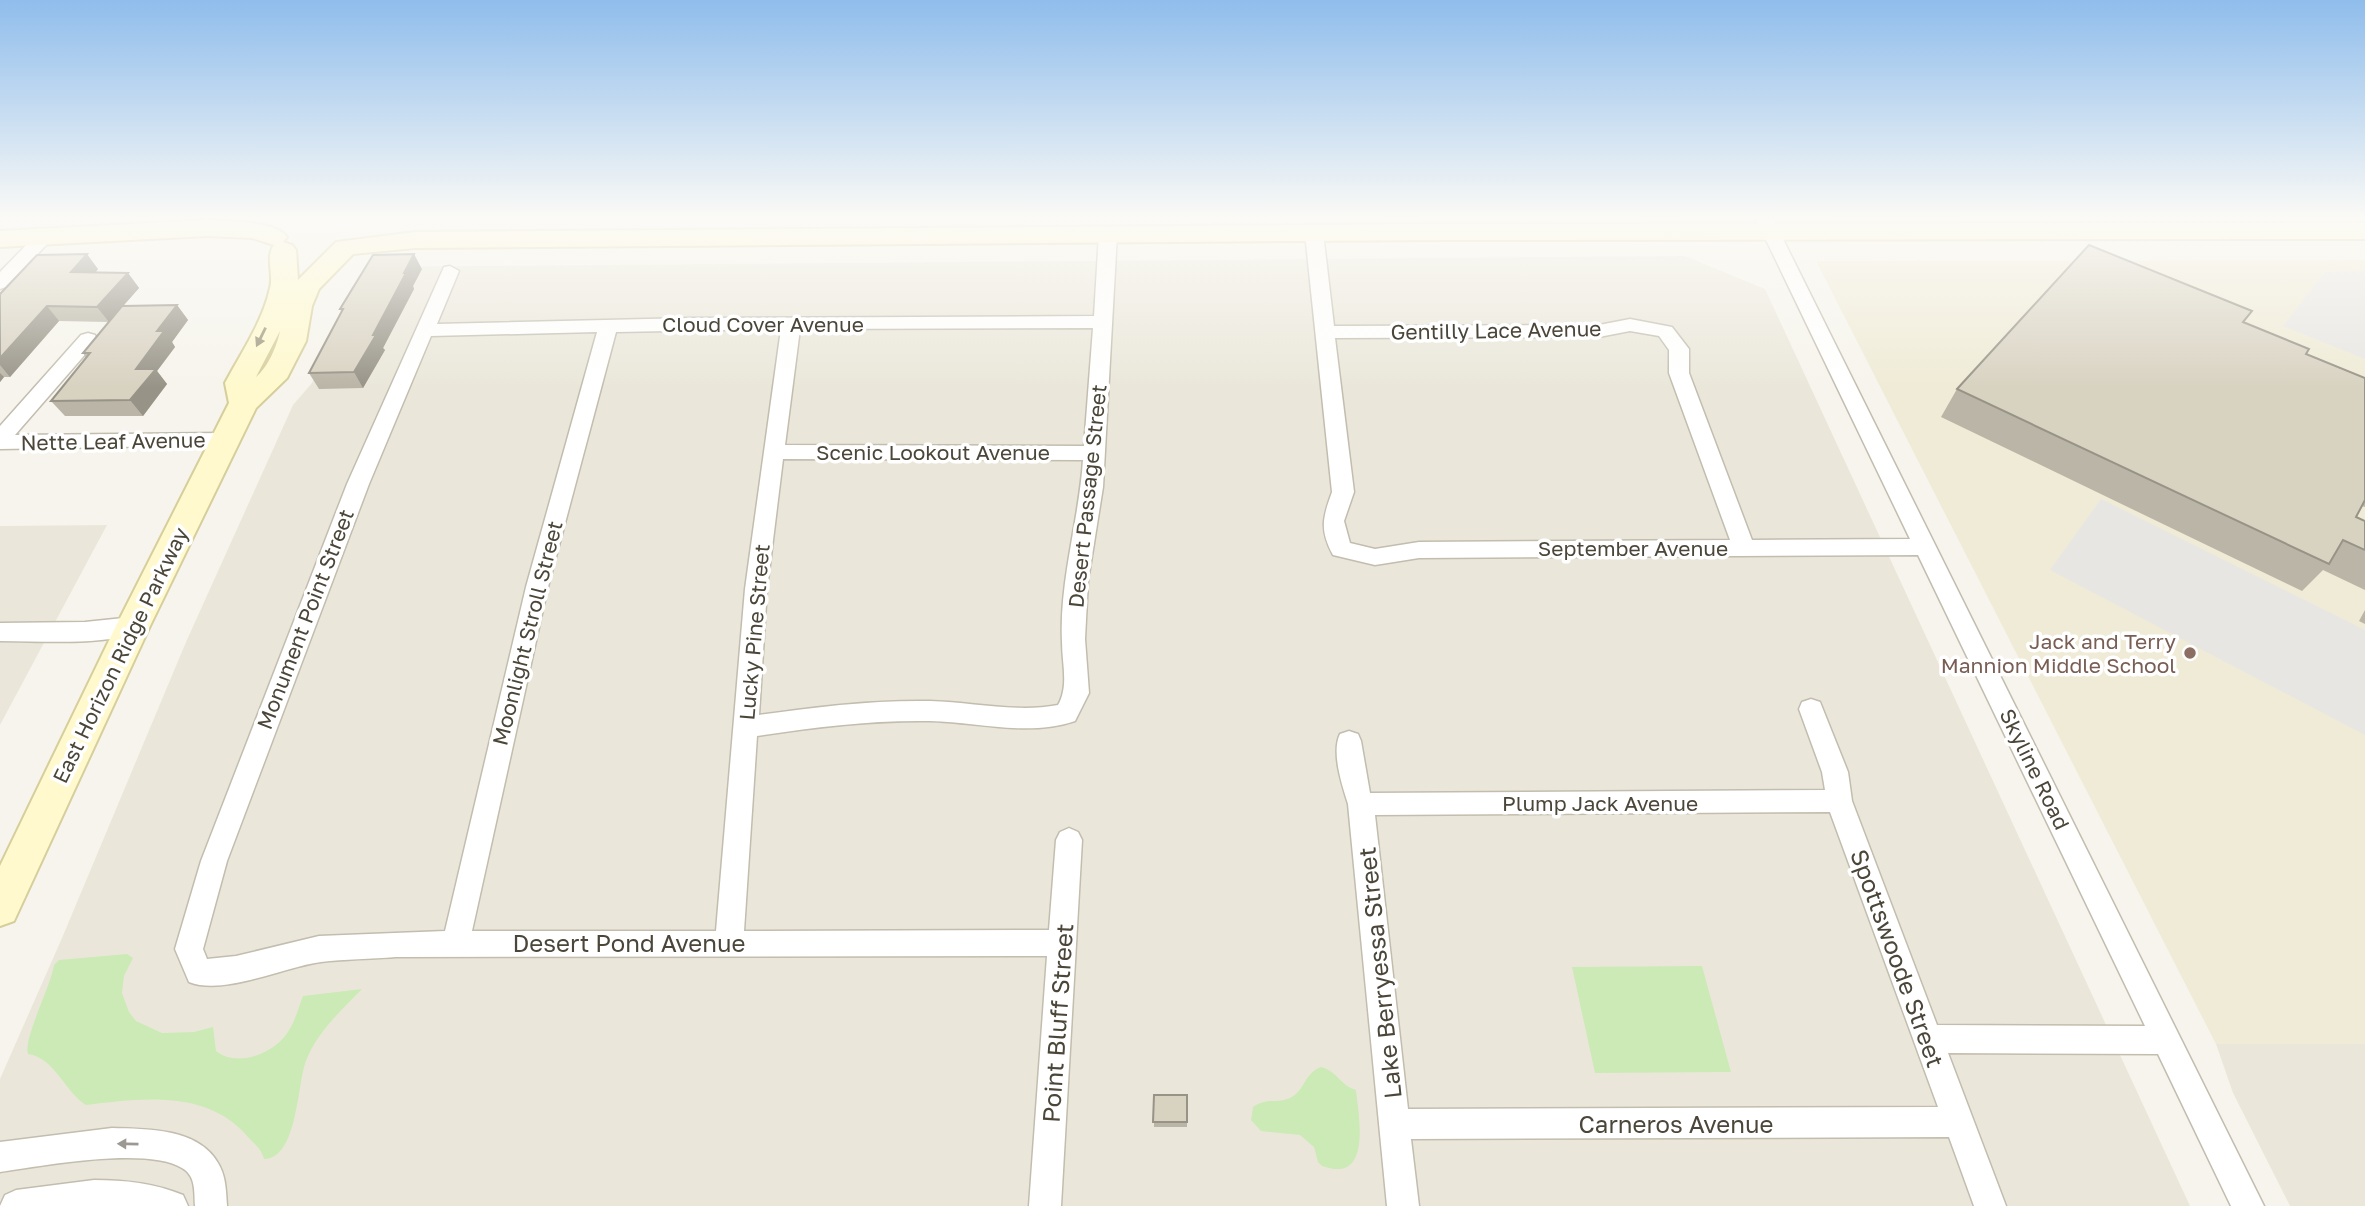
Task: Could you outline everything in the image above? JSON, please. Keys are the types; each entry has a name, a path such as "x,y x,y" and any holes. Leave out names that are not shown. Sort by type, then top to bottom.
{"main road":[{"name":"East Horizon Ridge Parkway","path":"244,403 239,383 280,299 285,275"},
{"name":"East Horizon Ridge Parkway","path":"0,908 133,626 225,440 244,403 273,378 292,341 299,306 307,285 317,275"}],"street":[{"name":"Monument Point Street","path":"199,973 189,949 214,860 307,610 448,275"},
{"name":"Desert Passage Street","path":"746,727 880,712 932,710 1043,720 1066,714 1077,693 1073,639 1077,581 1092,487 1105,275"},
{"path":"1319,275 1326,332"},
{"name":"Skyline Road","path":"1791,275 2248,1206"},
{"name":"Cloud Cover Avenue","path":"423,330 1102,322"},
{"name":"Lucky Pine Street","path":"729,942 756,589 791,324"},
{"name":"Gentilly Lace Avenue","path":"1326,332 1599,331 1630,325 1665,331 1679,349 1679,373 1744,547"},
{"name":"Moonlight Stroll Street","path":"456,942 537,587 608,326"},
{"name":"September Avenue","path":"1326,332 1343,492 1334,521 1341,549 1375,556 1419,550 1926,547"},
{"path":"0,441 88,339"},
{"name":"Nette Leaf Avenue","path":"0,441 225,440"},
{"name":"Scenic Lookout Avenue","path":"773,452 1094,453"},
{"path":"0,632 85,631 133,626"},
{"name":"Spottswoode Street","path":"1811,709 1835,772 1839,801 1990,1206"},
{"name":"Lake Berryessa Street","path":"1349,741 1354,784 1362,804 1403,1206"},
{"name":"Plump Jack Avenue","path":"1362,804 1839,801"},
{"name":"Point Bluff Street","path":"1045,1206 1069,840"},
{"name":"Desert Pond Avenue","path":"199,973 236,969 319,949 456,942 1062,943"},
{"path":"1928,1039 2167,1040"},
{"name":"Carneros Avenue","path":"1394,1124 1959,1122"},
{"path":"0,1157 88,1144 165,1146 194,1157 207,1173 211,1206"},
{"path":"16,1206 111,1194 144,1197 172,1206"}],"shaded area":[{"path":"363,275 1732,275 1765,289 2190,1206 0,1206 0,1079 186,642 293,405 312,383 351,288"},
{"name":"Jack and Terry Mannion Middle School","path":"1823,275 2365,275 2365,1044 2216,1044"},
{"path":"2322,275 2365,275 2365,359 2283,326"},
{"path":"2101,499 2365,630 2365,735 2050,570"},
{"path":"107,525 0,725 0,526"},
{"path":"2216,1044 2365,1044 2365,1206 2290,1206 2233,1093"}],"green space":[{"path":"127,954 133,958 124,976 122,993 129,1012 136,1021 162,1033 194,1032 213,1027 216,1051 233,1058 252,1057 279,1043 291,1027 303,996 362,989 330,1022 311,1050 303,1072 290,1134 284,1147 275,1156 264,1159 258,1147 232,1122 214,1111 194,1104 151,1099 86,1105 71,1092 52,1068 28,1054 33,1025 54,965 59,960"},
{"path":"1702,966 1731,1072 1595,1073 1572,967"},
{"path":"1321,1067 1331,1071 1356,1090 1359,1145 1356,1157 1349,1166 1338,1169 1322,1166 1318,1162 1314,1147 1300,1135 1261,1131 1251,1120 1253,1107 1263,1102 1290,1098 1299,1091 1311,1073"}],"building":[{"path":"18,275 126,275 97,307 47,306 0,358 0,294"},
{"path":"361,275 405,275 373,335 376,335 354,372 309,373 343,309 340,309"},
{"path":"2061,275 2164,275 2252,311 2243,322 2309,349 2306,354 2365,378 2365,500 2356,517 2365,521 2365,550 2343,540 2329,564 1957,389"},
{"path":"177,305 157,331 164,331 136,369 156,369 130,400 51,401 90,353 83,353 122,306"},
{"path":"1154,1095 1187,1095 1187,1122 1153,1122"}],"place":[{"name":"Jack and Terry Mannion Middle School","path":"2190,653"}]}
